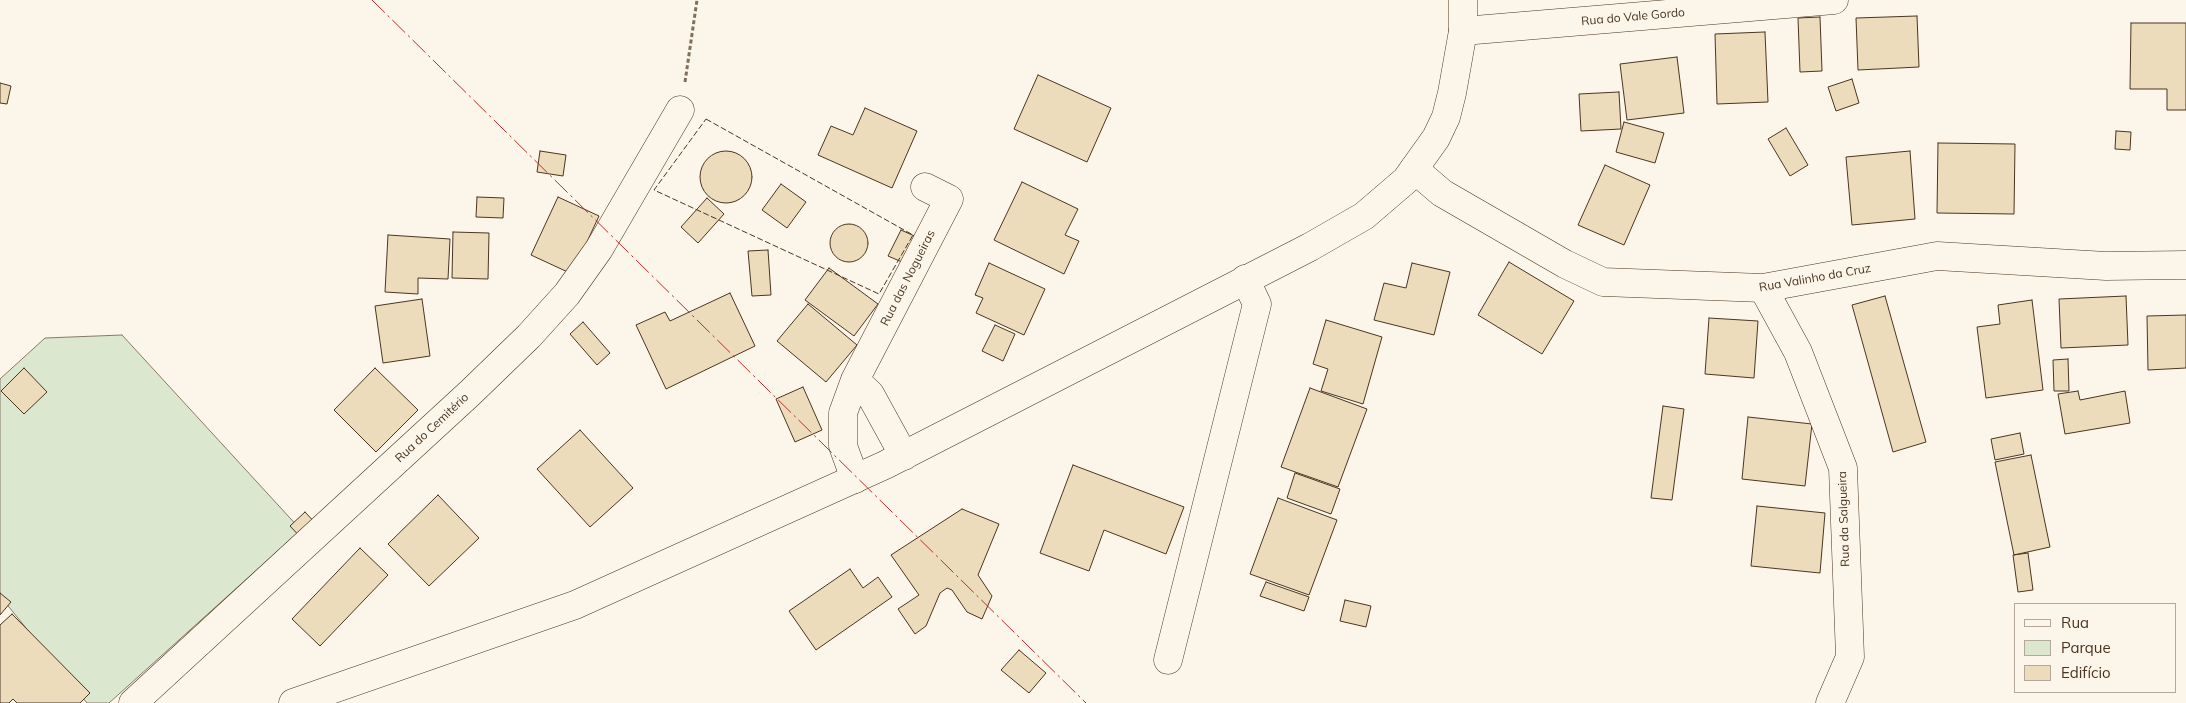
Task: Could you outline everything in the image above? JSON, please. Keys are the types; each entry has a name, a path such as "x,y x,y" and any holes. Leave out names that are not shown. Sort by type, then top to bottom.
{"street":[{"path":"293,703 575,605 855,479 1061,376 1310,247 1364,216 1388,197 1414,169 1436,138 1446,117 1463,31 1463,0"},
{"name":"Rua do Vale Gordo","path":"1463,31 1834,0"},
{"name":"Rua do Cemitério","path":"133,703 470,393 529,336 567,294 599,249 680,110"},
{"name":"Rua Valinho da Cruz","path":"1414,169 1442,193 1565,264 1603,282 1763,288 1937,256 2106,266 2186,265"},
{"name":"Rua das Nogueiras","path":"855,479 843,446 843,413 855,380 949,199 925,187"},
{"path":"1168,660 1257,304 1245,279"},
{"name":"Rua da Salgueira","path":"1763,288 1798,352 1843,468 1850,657 1830,703"},
{"path":"855,380 870,394 904,456"}],"path":[{"path":"680,110 697,0"}],"green space":[{"path":"122,335 301,530 109,703 87,703 0,596 0,379 45,338"}],"building":[{"path":"1917,16 1919,67 1858,70 1856,18"},
{"path":"1820,17 1822,71 1800,72 1798,18"},
{"path":"2131,23 2186,23 2186,110 2167,110 2167,89 2130,89"},
{"path":"1765,32 1768,102 1717,104 1715,34"},
{"path":"1677,57 1684,113 1627,120 1620,64"},
{"path":"1038,75 1111,108 1087,162 1014,129"},
{"path":"1852,79 1859,103 1836,111 1828,87"},
{"path":"0,83 11,86 7,104 0,103"},
{"path":"1619,92 1621,129 1581,131 1579,94"},
{"path":"865,108 917,131 892,188 818,155 831,126 853,135"},
{"path":"1624,122 1664,133 1655,163 1616,152"},
{"path":"1786,128 1808,165 1790,176 1768,139"},
{"path":"2116,131 2131,132 2130,150 2115,149"},
{"path":"1938,143 2015,144 2014,214 1937,213"},
{"path":"540,151 566,155 563,176 537,172"},
{"path":"721,151 731,151 745,158 752,172 752,182 745,196 731,203 721,203 711,199 704,192 700,182 700,172 704,162 711,155"},
{"path":"1910,151 1915,219 1852,225 1846,157"},
{"path":"1605,165 1650,185 1624,245 1578,225"},
{"path":"1022,182 1078,209 1065,235 1079,241 1064,274 994,240"},
{"path":"781,184 806,202 787,228 762,210"},
{"path":"477,197 504,198 503,218 476,217"},
{"path":"558,197 599,216 572,274 531,255"},
{"path":"707,198 724,214 698,243 681,227"},
{"path":"849,224 862,230 868,243 862,256 849,262 836,256 830,243 836,230"},
{"path":"901,230 921,239 909,265 888,256"},
{"path":"453,232 489,233 488,279 452,278"},
{"path":"388,235 450,239 448,279 418,278 418,294 385,292"},
{"path":"768,250 771,295 752,296 748,251"},
{"path":"1509,262 1574,301 1542,354 1478,315"},
{"path":"989,263 1045,289 1024,335 976,313 983,298 975,295"},
{"path":"1412,263 1450,272 1434,335 1374,320 1384,283 1406,288"},
{"path":"829,268 878,304 854,336 805,300"},
{"path":"730,293 755,346 666,389 636,325 665,312 670,321"},
{"path":"1885,296 1926,442 1893,452 1852,305"},
{"path":"2126,296 2128,345 2061,348 2059,299"},
{"path":"422,299 430,356 383,363 375,306"},
{"path":"2032,300 2043,390 1986,398 1977,327 2000,324 1998,305"},
{"path":"808,304 857,345 826,382 777,341"},
{"path":"2186,315 2186,368 2148,370 2147,316"},
{"path":"1709,318 1758,321 1754,378 1705,374"},
{"path":"1326,320 1382,337 1363,404 1321,391 1328,369 1313,364"},
{"path":"583,322 610,353 597,365 570,334"},
{"path":"995,325 1015,334 1003,361 982,351"},
{"path":"2068,359 2069,391 2054,391 2053,360"},
{"path":"24,368 47,392 24,414 1,391"},
{"path":"375,368 418,410 376,452 334,410"},
{"path":"803,387 822,430 795,442 776,399"},
{"path":"1310,388 1367,409 1338,487 1281,467"},
{"path":"2078,391 2080,400 2125,391 2130,423 2065,434 2058,394"},
{"path":"1663,406 1684,409 1672,500 1651,498"},
{"path":"1748,417 1812,424 1805,486 1742,479"},
{"path":"580,430 633,488 590,527 537,469"},
{"path":"2020,433 2024,454 1995,460 1991,439"},
{"path":"2031,455 2050,547 2014,555 1995,462"},
{"path":"1073,465 1184,507 1166,554 1104,530 1089,571 1040,553"},
{"path":"1295,473 1340,489 1331,514 1287,498"},
{"path":"438,495 479,538 429,586 388,544"},
{"path":"1278,498 1337,520 1309,595 1250,574"},
{"path":"1757,506 1825,513 1820,573 1751,566"},
{"path":"962,509 999,524 978,575 992,596 982,619 967,612 952,590 947,588 940,593 926,626 915,634 898,609 919,595 891,555"},
{"path":"305,512 319,527 304,541 290,526"},
{"path":"360,548 388,575 320,646 292,619"},
{"path":"2028,553 2033,590 2018,592 2013,555"},
{"path":"850,569 863,588 878,577 892,597 816,650 789,611"},
{"path":"1266,582 1309,597 1304,611 1260,596"},
{"path":"0,593 11,602 0,615"},
{"path":"1345,600 1371,606 1366,627 1340,621"},
{"path":"12,614 90,693 80,703 17,703 13,699 9,703 0,703 0,625"},
{"path":"1019,650 1046,673 1029,693 1001,670"}],"fence":[{"path":"706,119 913,235 879,294 654,190 706,119"}],"power":[{"path":"372,0 1086,703"}]}
